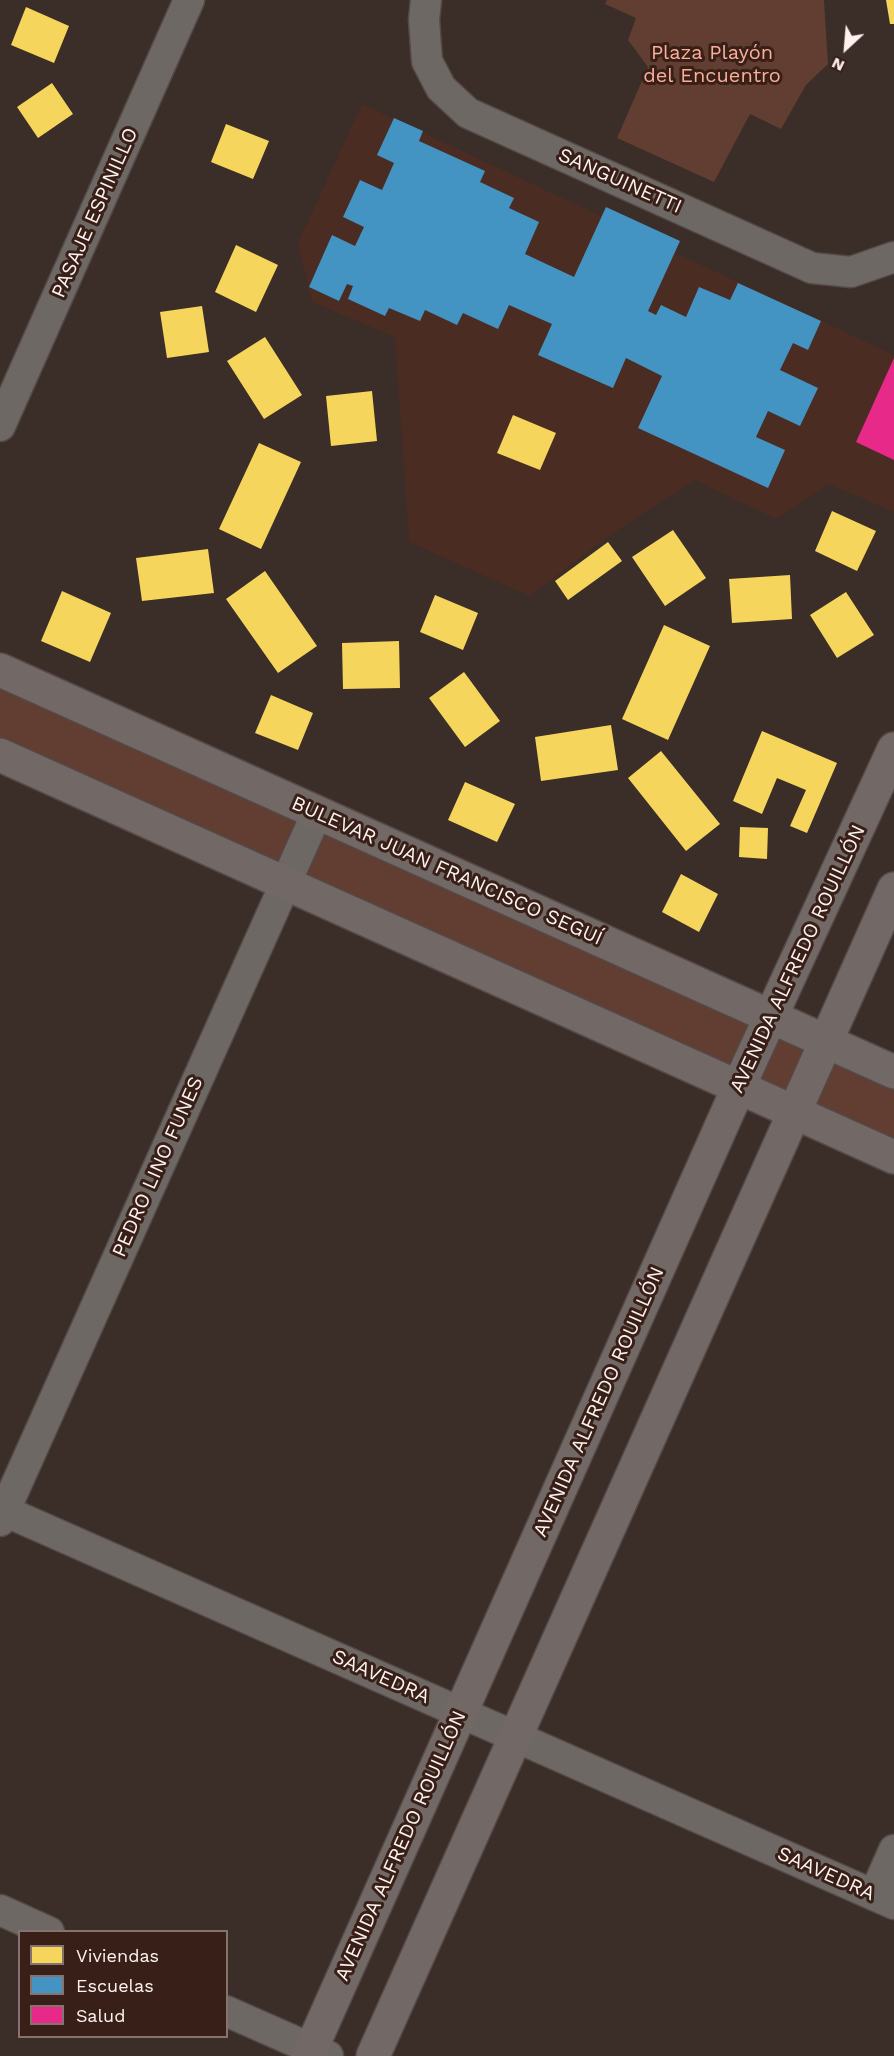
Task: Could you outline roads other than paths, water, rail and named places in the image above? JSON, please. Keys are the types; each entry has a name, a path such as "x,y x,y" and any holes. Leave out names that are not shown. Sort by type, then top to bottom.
{"street":[{"name":"PASAJE ESPINILLO","path":"0,426 189,0"},
{"name":"SANGUINETTI","path":"426,0 424,20 427,61 441,88 468,113 812,268 851,272 894,257"},
{"name":"BULEVAR JUAN FRANCISCO SEGUÍ","path":"0,670 894,1072"},
{"name":"AVENIDA ALFREDO ROUILLÓN","path":"316,2054 461,1712 739,1088 894,749"},
{"path":"0,755 894,1157"},
{"name":"PEDRO LINO FUNES","path":"2,1514 317,813"},
{"path":"373,2056 894,889"},
{"name":"SAAVEDRA","path":"2,1514 461,1712 884,1899"},
{"path":"884,1899 894,1850"},
{"path":"0,1910 45,1930"},
{"path":"228,2012 316,2054"}],"park label":[{"name":"Plaza Playón del Encuentro","path":"712,64"}]}
